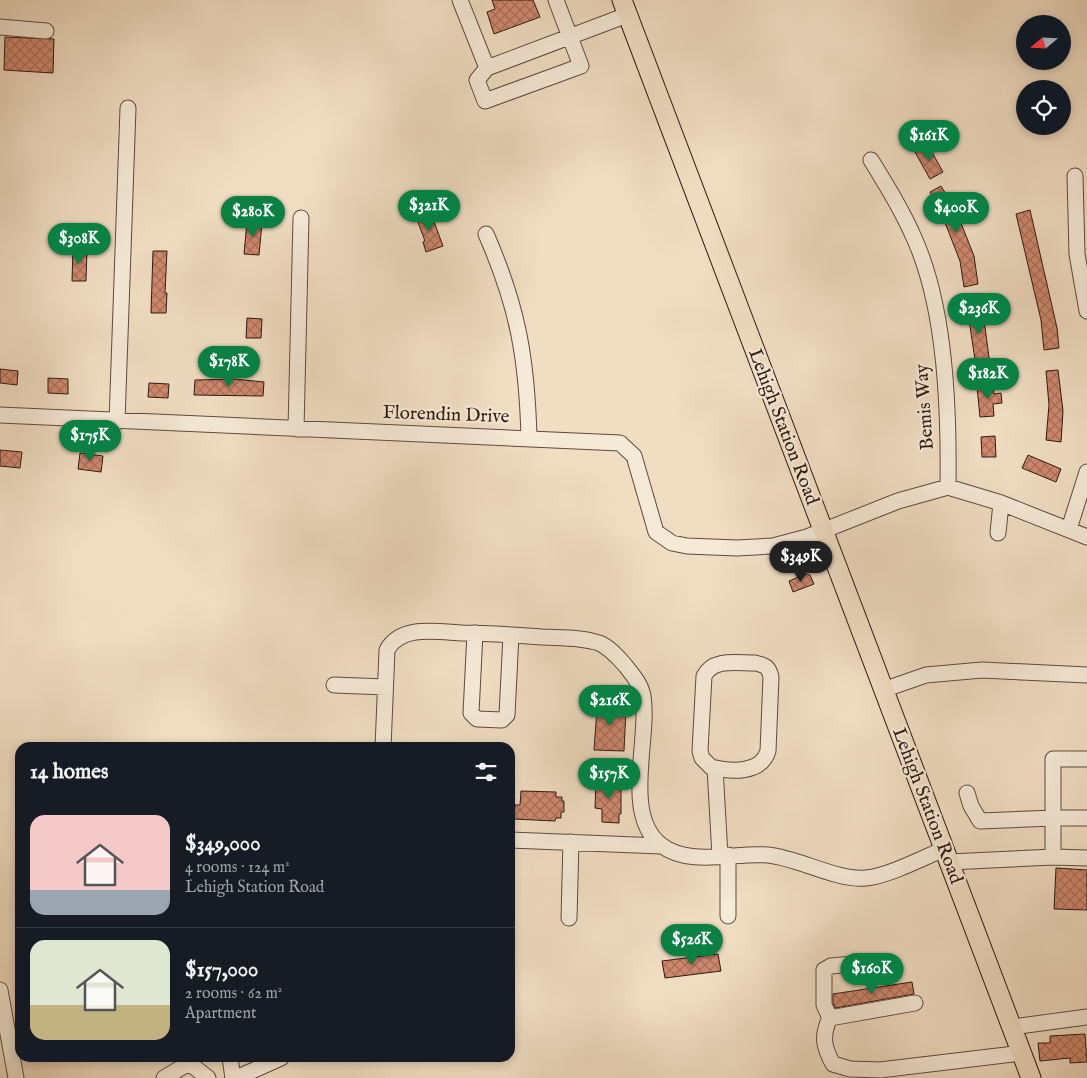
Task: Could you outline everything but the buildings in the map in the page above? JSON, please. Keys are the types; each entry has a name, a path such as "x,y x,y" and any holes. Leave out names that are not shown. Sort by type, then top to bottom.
{"main road":[{"name":"Lehigh Station Road","path":"625,8 1031,1078"}],"street":[{"path":"460,0 487,68"},
{"path":"556,0 570,37 581,66 485,101 477,80 487,68 570,37 625,8"},
{"path":"0,26 46,31"},
{"path":"117,422 128,108"},
{"name":"Bemis Way","path":"871,160 903,213 916,241 935,309 947,405 948,487"},
{"path":"1075,176 1077,254 1087,311"},
{"path":"296,429 301,218"},
{"path":"486,234 505,282 521,335 526,367 529,438"},
{"name":"Florendin Drive","path":"0,414 117,422 609,441 627,447 638,467 656,532 672,543 688,546 737,548 773,546 807,537 898,501 948,487"},
{"path":"1069,529 1087,472"},
{"path":"948,487 1001,502 1087,537"},
{"path":"998,533 1001,502"},
{"path":"383,742 387,650 390,645 402,636 410,633 427,632 475,633 572,638 598,643 609,648 633,674 643,697 642,812 652,837 661,846"},
{"path":"475,633 471,713 477,719 502,720 507,715 511,635"},
{"path":"716,664 764,665 770,670 771,677 768,751 766,758 755,768 748,770 716,768 706,763 700,751 704,676 708,668 716,664"},
{"path":"883,690 926,674 982,670 1087,675"},
{"path":"334,685 385,688"},
{"path":"1053,857 1053,759 1087,759"},
{"path":"716,768 728,916"},
{"path":"967,793 970,806 980,821 1087,818"},
{"path":"515,840 661,846 689,856 784,858 841,876 867,878 946,856 1087,858"},
{"path":"569,918 571,842"},
{"path":"830,1018 824,1005 824,970 831,966 877,962"},
{"path":"0,990 16,1078"},
{"path":"830,1018 915,1003"},
{"path":"1012,1027 1087,1017"},
{"path":"830,1018 824,1030 825,1049 833,1064 850,1069 880,1070 1022,1053"},
{"path":"164,1078 186,1062"},
{"path":"191,1062 208,1078"},
{"path":"231,1062 234,1078 262,1062"}]}
